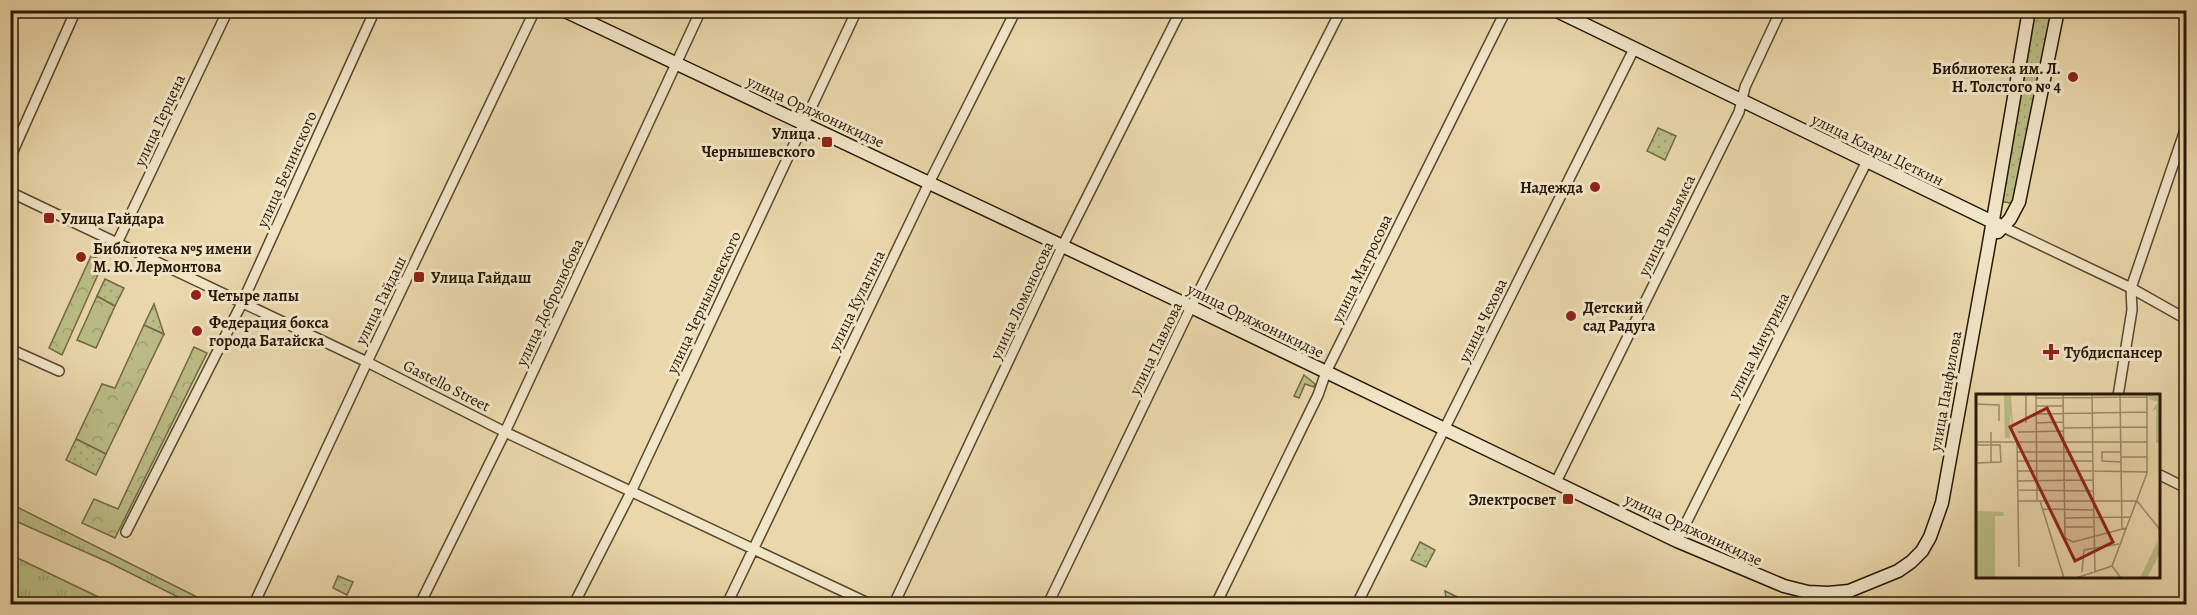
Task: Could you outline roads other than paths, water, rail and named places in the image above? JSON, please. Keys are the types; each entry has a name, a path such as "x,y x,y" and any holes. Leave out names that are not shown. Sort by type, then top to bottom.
{"street":[{"path":"10,158 76,10"},
{"name":"улица Герцена","path":"117,243 228,10"},
{"name":"улица Белинского","path":"126,532 242,303 375,10"},
{"name":"улица Гайдаш","path":"254,604 535,10"},
{"name":"улица Орджоникидзе","path":"563,10 1063,245 1677,541 1784,586 1808,592 1828,593 1859,588 1898,571 1911,562 1922,551 1930,537"},
{"name":"улица Добролюбова","path":"420,604 505,432 701,10"},
{"name":"улица Чернышевского","path":"574,604 631,492 856,10"},
{"name":"улица Кулагина","path":"727,604 929,183 1016,10"},
{"name":"улица Ломоносова","path":"894,604 1063,245 1181,10"},
{"name":"улица Павлова","path":"1048,604 1191,307 1341,10"},
{"name":"улица Матросова","path":"1216,604 1318,396 1326,372 1506,10"},
{"name":"улица Клары Цеткин","path":"1555,10 2131,288 2187,319"},
{"name":"улица Вильямса","path":"1556,483 1739,111 1745,87 1781,10"},
{"name":"улица Панфилова","path":"1930,537 1941,503 1988,249 1997,224 2029,10"},
{"name":"улица Панфилова","path":"1997,224 2010,219 2019,202 2058,10"},
{"name":"улица Чехова","path":"1357,604 1634,49"},
{"path":"2118,394 2132,310 2131,288 2187,127"},
{"name":"улица Мичурина","path":"1677,541 1867,161"},
{"name":"Gastello Street","path":"10,192 367,362 505,432 870,604"},
{"path":"10,349 59,371"},
{"path":"2161,475 2187,488"}],"place":[{"name":"Библиотека им. Л. Н. Толстого № 4","path":"2073,77"},
{"name":"Улица Чернышевского","path":"827,142"},
{"name":"Надежда","path":"1595,187"},
{"name":"Улица Гайдара","path":"49,218"},
{"name":"Библиотека №5 имени М. Ю. Лермонтова","path":"81,257"},
{"name":"Улица Гайдаш","path":"419,277"},
{"name":"Четыре лапы","path":"196,295"},
{"name":"Детский сад Радуга","path":"1571,316"},
{"name":"Федерация бокса города Батайска","path":"197,331"},
{"name":"Тубдиспансер","path":"2051,352"},
{"name":"Электросвет","path":"1568,499"}]}
